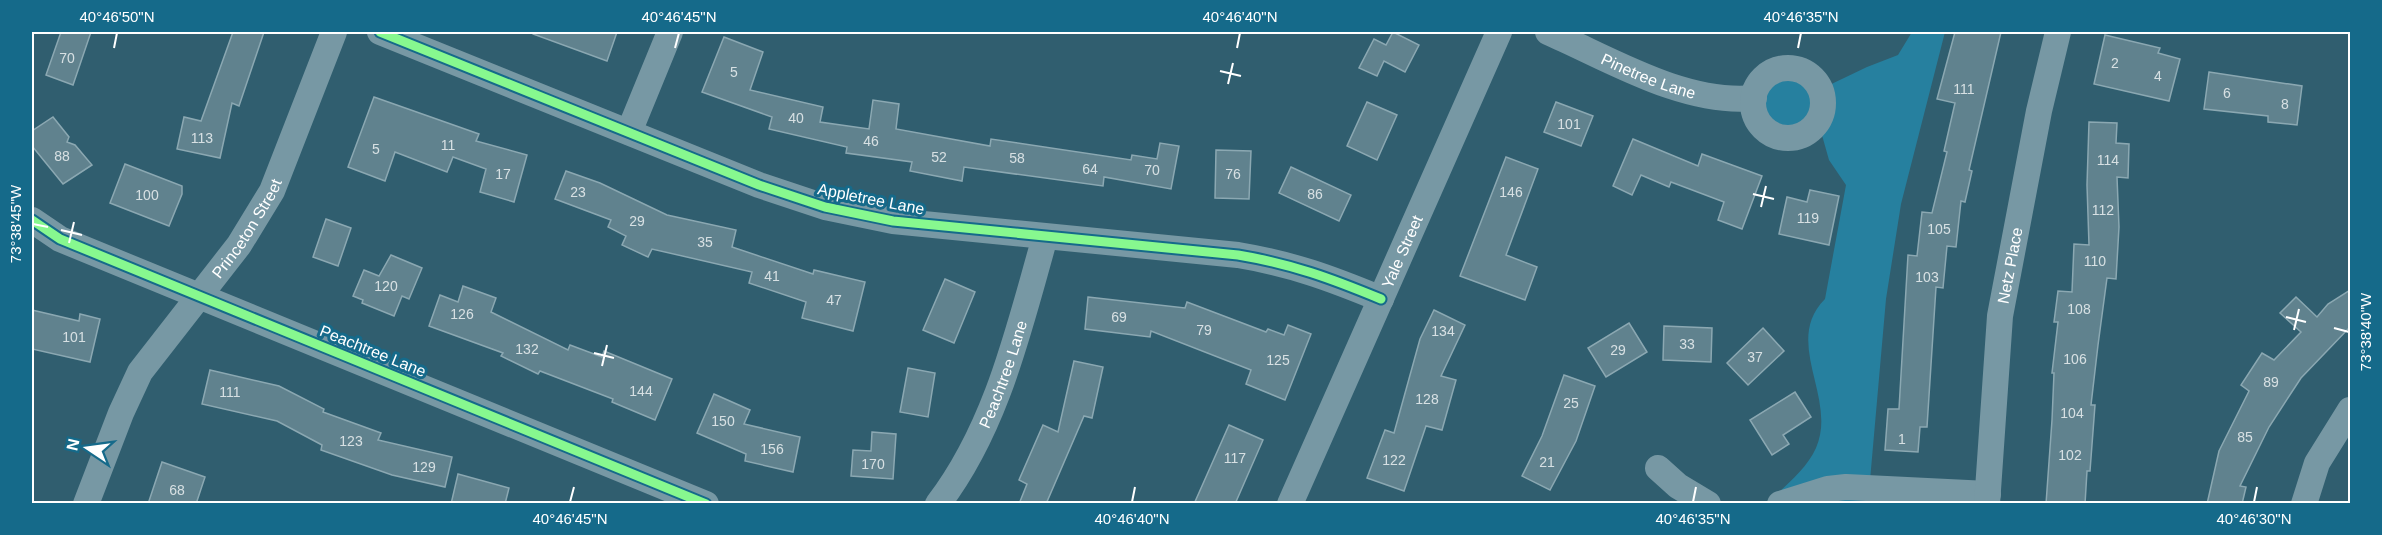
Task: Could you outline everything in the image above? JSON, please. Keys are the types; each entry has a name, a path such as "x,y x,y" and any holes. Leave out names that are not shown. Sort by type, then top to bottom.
{"street":[{"name":"Princeton Street","path":"86,504 130,390 198,295 239,245 272,191 334,32"},
{"name":"Appletree Lane","path":"380,32 759,185 825,207 893,221 1238,255 1314,272 1381,299"},
{"path":"629,132 670,32"},
{"name":"Yale Street","path":"1290,504 1499,32"},
{"name":"Pinetree Lane","path":"1548,32 1669,86 1719,98 1736,100 1754,98"},
{"name":"Netz Place","path":"1988,499 2000,316 2039,111 2058,32"},
{"name":"Peachtree Lane","path":"32,220 60,239 706,504"},
{"name":"Peachtree Lane","path":"938,504 955,482 969,457 1007,368 1045,237"},
{"path":"2304,504 2317,463 2350,410"},
{"path":"1658,468 1678,486 1708,504"},
{"path":"1780,504 1828,489 1846,487 1988,499"}],"shaded area":[{"path":"1912,32 1945,32 1901,204 1886,299 1868,503 1767,503 1807,464 1816,448 1821,429 1821,410 1809,352 1809,333 1813,316 1825,299 1846,185 1829,160 1818,121 1810,129 1795,137 1778,136 1762,127 1755,113 1756,97 1762,83 1773,72 1788,68 1804,72 1821,89 1898,55"}],"building":[{"path":"61,32 91,32 73,85 46,75"},
{"path":"233,32 264,32 239,106 232,103 220,158 177,149 184,117 201,121"},
{"path":"533,32 617,32 607,61 533,34"},
{"path":"1393,32 1419,45 1405,72 1384,61 1377,76 1359,68 1374,39 1386,45"},
{"path":"1955,32 2001,32 1969,170 1972,171 1965,202 1961,201 1956,247 1947,246 1943,288 1936,287 1927,427 1920,427 1918,452 1885,450 1888,409 1899,409 1908,255 1917,256 1922,212 1932,213 1947,152 1944,151 1955,103 1937,99"},
{"path":"2105,35 2160,48 2158,53 2180,59 2169,101 2094,84"},
{"path":"724,37 763,52 750,90 823,107 820,122 869,129 873,100 899,104 896,129 990,146 991,139 1131,160 1132,155 1157,159 1160,143 1179,146 1171,189 1104,177 1103,186 964,167 962,181 910,171 912,162 846,153 847,147 769,129 772,117 702,92"},
{"path":"2209,72 2302,86 2297,125 2268,122 2268,116 2204,109"},
{"path":"374,97 479,134 476,141 527,155 514,202 480,192 486,169 453,157 447,172 395,152 385,181 348,167"},
{"path":"1367,102 1397,115 1377,160 1347,146"},
{"path":"1556,102 1593,116 1581,146 1544,132"},
{"path":"53,117 69,137 67,142 75,145 92,165 63,184 32,146 32,131"},
{"path":"2089,122 2117,123 2116,143 2129,144 2128,178 2117,177 2119,227 2116,279 2107,278 2091,405 2095,405 2085,504 2046,504 2052,420 2054,373 2052,373 2058,322 2054,322 2058,291 2072,292 2074,244 2089,245 2087,185"},
{"path":"1633,139 1698,166 1702,154 1762,176 1742,229 1718,220 1724,202 1671,182 1669,187 1641,175 1632,195 1613,186"},
{"path":"1216,150 1251,151 1249,199 1215,198"},
{"path":"1506,157 1538,169 1506,255 1537,267 1525,300 1460,276"},
{"path":"125,164 182,186 182,194 169,226 110,203"},
{"path":"1291,167 1351,195 1339,221 1279,193"},
{"path":"566,171 600,183 667,215 736,230 732,247 813,274 814,270 865,282 853,331 802,318 806,302 749,283 752,272 652,249 648,257 622,245 626,236 608,227 611,220 555,199"},
{"path":"1810,190 1839,196 1829,245 1779,234 1787,197 1807,202"},
{"path":"326,219 351,228 338,266 313,257"},
{"path":"391,255 422,268 409,299 402,296 394,316 362,303 363,300 353,296 364,270 379,276"},
{"path":"945,279 975,292 954,343 923,330"},
{"path":"463,286 496,298 491,312 568,350 570,345 602,357 604,351 672,379 655,420 612,402 613,399 540,371 538,374 501,356 503,353 429,326 440,295 458,302"},
{"path":"2350,290 2350,327 2301,378 2269,427 2240,486 2246,487 2242,504 2207,504 2219,451 2249,391 2241,385 2262,353 2274,360 2301,332 2280,313 2296,297 2317,317 2328,304"},
{"path":"1088,297 1185,308 1187,302 1266,332 1268,329 1284,335 1288,325 1311,334 1285,400 1246,384 1251,370 1151,331 1150,337 1085,329"},
{"path":"32,310 79,321 80,314 100,319 90,362 32,349"},
{"path":"1434,310 1465,325 1441,376 1456,380 1442,430 1426,426 1404,491 1367,478 1385,430 1394,433 1420,339"},
{"path":"1629,323 1647,352 1606,377 1588,348"},
{"path":"1664,326 1712,328 1711,362 1663,360"},
{"path":"1763,328 1784,351 1748,385 1727,363"},
{"path":"1074,361 1103,367 1092,418 1084,416 1046,504 1019,504 1027,484 1019,480 1043,425 1058,432"},
{"path":"908,368 935,373 928,417 900,412"},
{"path":"210,370 279,386 324,409 323,412 381,433 378,440 452,457 445,487 392,475 321,450 322,445 277,421 202,404"},
{"path":"1564,375 1595,386 1576,441 1550,490 1522,476 1542,436"},
{"path":"1795,392 1811,417 1783,435 1789,444 1772,455 1750,420"},
{"path":"714,394 750,410 744,424 800,437 793,472 745,461 746,454 697,433"},
{"path":"1229,425 1263,440 1235,504 1194,504"},
{"path":"872,432 896,434 893,479 851,476 853,450 871,451"},
{"path":"162,462 205,477 196,504 148,504"},
{"path":"458,474 509,488 505,504 451,504"}],"cycle path":[{"path":"380,32 759,185 825,207 893,221 1238,255 1311,272 1381,299"},
{"path":"32,220 60,239 706,504"}]}
